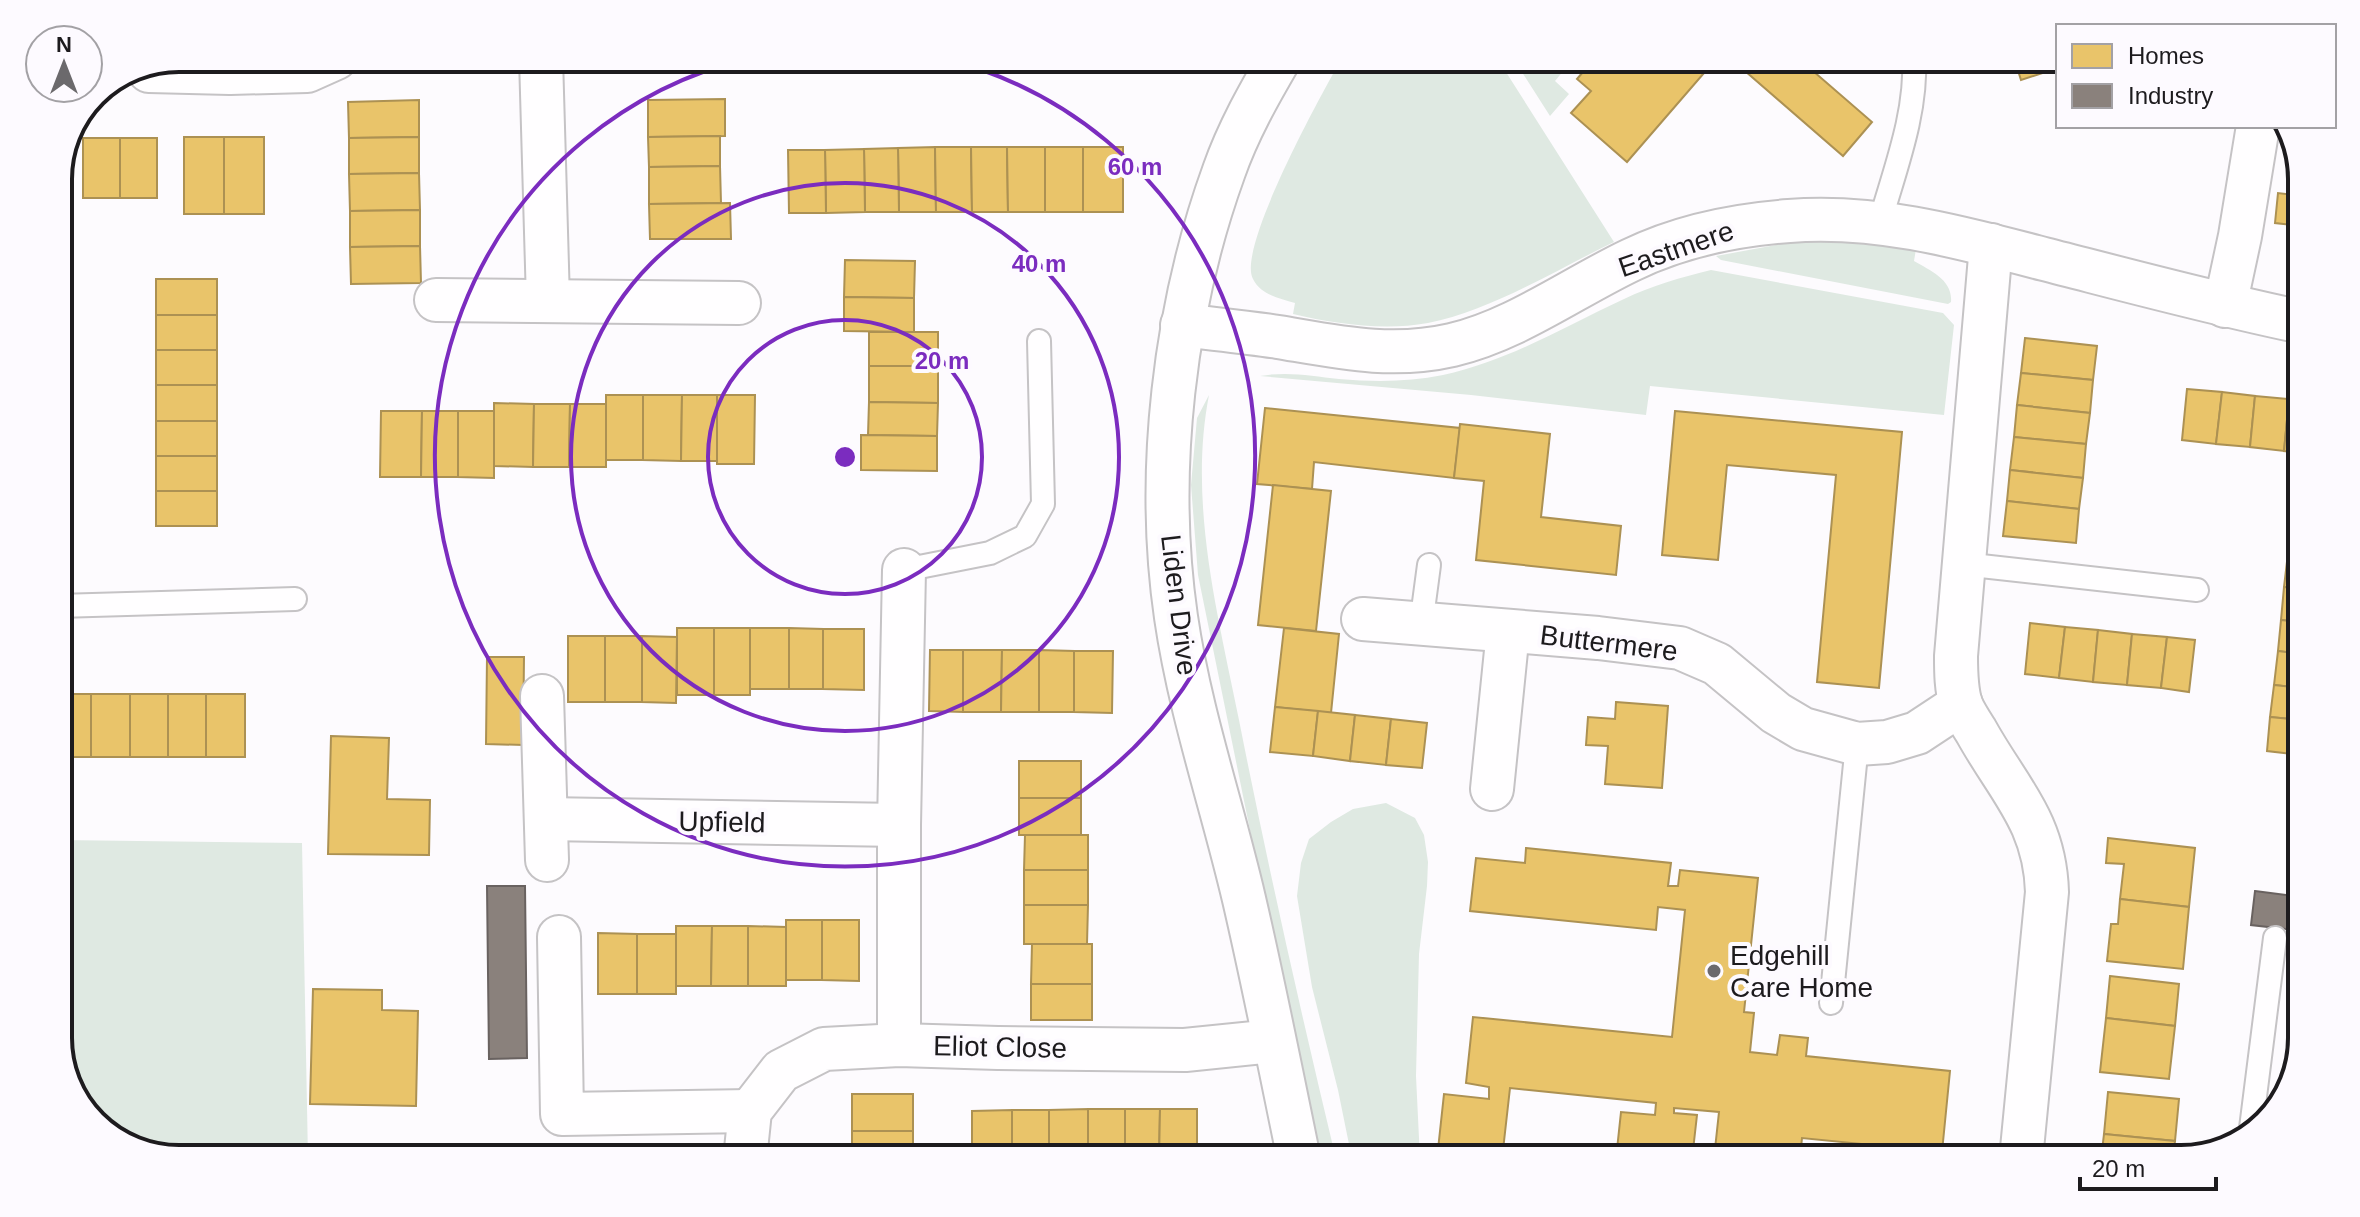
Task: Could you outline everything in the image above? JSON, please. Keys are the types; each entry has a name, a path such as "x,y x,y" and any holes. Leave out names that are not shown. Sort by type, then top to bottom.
{"street":[{"path":"190,72 268,72"},
{"path":"541,72 548,301"},
{"name":"Liden Drive","path":"1272,72 1224,171 1201,247 1182,325 1168,485 1176,618 1189,685 1243,898 1296,1145"},
{"path":"2225,306 2258,128"},
{"name":"Eastmere","path":"1182,325 1358,351 1402,351 1451,345 1494,332 1633,258 1727,228 1833,218 1880,222 1991,245 2225,306 2288,319"},
{"path":"1991,245 1956,679 1961,704 2033,824 2047,873 2022,1145"},
{"path":"436,300 739,303"},
{"path":"899,1045 904,570"},
{"name":"Buttermere","path":"1363,619 1598,638 1680,648 1717,664 1776,713 1803,729 1857,744 1887,742 1917,733 1961,704"},
{"name":"Buttermere","path":"1492,789 1508,631"},
{"path":"542,696 547,860"},
{"name":"Upfield","path":"546,819 899,825"},
{"path":"559,937 562,1114 750,1111 746,1145"},
{"name":"Eliot Close","path":"750,1111 781,1071 824,1049 899,1045 1185,1050 1274,1041"}],"lane":[{"path":"1880,222 1909,115 1915,72"},
{"path":"904,570 990,553 1025,536 1043,504 1039,341"},
{"path":"1963,564 2197,590"},
{"path":"1421,625 1429,565"},
{"path":"72,606 295,599"},
{"path":"1831,1003 1857,744"},
{"path":"2252,1117 2275,938"}],"shaded area":[{"path":"1334,72 1506,72 1614,242 1499,299 1428,323 1360,325 1293,314 1295,303 1271,295 1256,284 1251,262 1269,205"},
{"path":"1522,72 1562,72 1555,81 1569,94 1550,116"},
{"path":"1844,239 1916,249 1914,261 1945,282 1951,302 1948,304 1721,260 1716,256 1803,240"},
{"path":"1711,270 1943,313 1954,325 1944,415 1650,386 1646,415 1260,376 1290,374 1378,381 1443,375 1513,352 1645,290"},
{"path":"1209,395 1203,436 1202,477 1208,559 1273,885 1333,1145 1319,1145 1198,575 1191,485 1197,418"},
{"path":"1386,803 1415,818 1424,835 1428,862 1419,954 1416,1076 1419,1145 1349,1145 1312,987 1297,896 1301,863 1309,839 1353,809"},
{"path":"72,840 302,843 308,1145 165,1144 120,1127 90,1097 74,1059"}],"building: Homes":[{"path":"1583,72 1705,72 1627,162 1571,113 1591,91 1577,79"},
{"path":"1746,72 1814,72 1872,122 1843,156"},
{"path":"2018,72 2046,72 2021,80"},
{"path":"725,99 725,136 648,137 648,100"},
{"path":"419,100 419,137 349,138 348,102"},
{"path":"720,136 720,166 649,167 648,137"},
{"path":"184,137 224,137 224,214 184,214"},
{"path":"224,137 264,137 264,214 224,214"},
{"path":"419,137 419,173 349,174 349,138"},
{"path":"83,138 120,138 120,198 83,198"},
{"path":"120,138 157,138 157,198 120,198"},
{"path":"935,147 936,212 899,212 898,148"},
{"path":"935,147 971,147 972,212 936,212"},
{"path":"971,147 1007,147 1008,212 972,212"},
{"path":"1007,147 1045,147 1045,212 1008,212"},
{"path":"1045,147 1083,147 1083,212 1045,212"},
{"path":"1083,147 1123,147 1123,212 1083,212"},
{"path":"898,148 899,212 865,212 864,149"},
{"path":"864,149 865,212 826,213 825,150"},
{"path":"788,150 825,150 826,213 789,213"},
{"path":"720,166 721,203 649,204 649,167"},
{"path":"419,173 420,210 350,211 349,174"},
{"path":"2278,193 2288,194 2288,224 2275,223"},
{"path":"730,203 731,239 650,239 649,204"},
{"path":"420,210 420,246 350,247 350,211"},
{"path":"420,246 421,283 351,284 350,247"},
{"path":"845,260 915,261 914,298 844,297"},
{"path":"156,279 217,279 217,315 156,315"},
{"path":"844,297 914,298 914,332 844,331"},
{"path":"156,315 217,315 217,350 156,350"},
{"path":"869,332 938,332 938,366 869,366"},
{"path":"2025,338 2097,346 2093,380 2021,373"},
{"path":"156,350 217,350 217,385 156,385"},
{"path":"869,366 938,366 938,403 869,402"},
{"path":"2021,373 2093,380 2090,413 2017,405"},
{"path":"156,385 217,385 217,421 156,421"},
{"path":"2187,389 2222,392 2216,444 2182,440"},
{"path":"2222,392 2255,396 2250,447 2216,444"},
{"path":"606,395 643,395 643,460 606,460"},
{"path":"643,395 682,395 681,461 643,460"},
{"path":"682,395 717,395 717,461 681,461"},
{"path":"717,395 755,395 754,464 717,464"},
{"path":"2255,396 2288,399 2284,451 2250,447"},
{"path":"869,402 938,403 937,436 868,435"},
{"path":"494,403 534,404 533,467 494,466"},
{"path":"534,404 570,404 569,467 533,467"},
{"path":"570,404 606,404 606,467 569,467"},
{"path":"2017,405 2090,413 2086,444 2014,437"},
{"path":"1265,408 1460,428 1454,478 1314,462 1312,489 1257,484"},
{"path":"2288,409 2288,451 2284,451"},
{"path":"381,411 422,411 421,477 380,477"},
{"path":"422,411 458,411 458,477 421,477"},
{"path":"458,411 494,411 494,478 458,477"},
{"path":"1675,411 1902,432 1879,688 1817,682 1836,475 1727,465 1718,560 1662,555"},
{"path":"156,421 217,421 217,456 156,456"},
{"path":"1460,424 1550,434 1541,517 1621,526 1616,575 1476,560 1484,481 1454,478"},
{"path":"861,435 937,436 937,471 861,470"},
{"path":"2014,437 2086,444 2083,478 2010,470"},
{"path":"156,456 217,456 217,491 156,491"},
{"path":"2010,470 2083,478 2079,509 2007,501"},
{"path":"1273,485 1331,491 1316,631 1258,625"},
{"path":"156,491 217,491 217,526 156,526"},
{"path":"2007,501 2079,509 2076,543 2003,536"},
{"path":"2288,553 2288,587 2284,587"},
{"path":"2284,587 2288,587 2288,621 2281,620"},
{"path":"2281,620 2288,621 2288,652 2278,651"},
{"path":"2030,623 2065,627 2059,678 2025,674"},
{"path":"2065,627 2098,630 2093,682 2059,678"},
{"path":"677,628 714,628 714,695 677,695"},
{"path":"714,628 750,628 750,695 714,695"},
{"path":"750,628 789,628 789,689 750,689"},
{"path":"789,628 823,629 823,689 789,689"},
{"path":"1284,628 1339,634 1331,713 1275,707"},
{"path":"823,629 864,629 864,690 823,689"},
{"path":"2098,630 2132,634 2127,685 2093,682"},
{"path":"2132,634 2167,637 2161,688 2127,685"},
{"path":"568,636 605,636 605,702 568,702"},
{"path":"605,636 642,636 642,702 605,702"},
{"path":"642,636 677,637 676,703 642,702"},
{"path":"2167,637 2195,640 2189,692 2161,688"},
{"path":"930,650 963,650 963,712 929,711"},
{"path":"963,650 1002,650 1001,712 963,712"},
{"path":"1002,650 1039,650 1039,712 1001,712"},
{"path":"1039,650 1074,651 1074,712 1039,712"},
{"path":"1074,651 1113,651 1112,713 1074,712"},
{"path":"2278,651 2288,652 2288,686 2274,685"},
{"path":"487,657 524,657 523,745 486,744"},
{"path":"2274,685 2288,686 2288,719 2270,717"},
{"path":"72,694 91,694 91,757 72,757"},
{"path":"91,694 130,694 130,757 91,757"},
{"path":"130,694 168,694 168,757 130,757"},
{"path":"168,694 206,694 206,757 168,757"},
{"path":"206,694 245,694 245,757 206,757"},
{"path":"1616,702 1668,706 1662,788 1605,784 1608,746 1586,745 1588,717 1615,719"},
{"path":"1275,707 1318,711 1313,756 1270,752"},
{"path":"1318,711 1355,715 1350,761 1313,756"},
{"path":"1355,715 1391,719 1386,765 1350,761"},
{"path":"2270,717 2288,719 2288,753 2267,751"},
{"path":"1391,719 1427,723 1422,768 1386,765"},
{"path":"331,736 389,738 387,799 430,800 429,855 328,854"},
{"path":"1019,761 1081,761 1081,798 1019,798"},
{"path":"1019,798 1081,798 1081,835 1019,835"},
{"path":"1025,835 1088,835 1088,870 1024,870"},
{"path":"2108,838 2195,848 2189,907 2120,899 2124,864 2106,863"},
{"name":"Edgehill Care Home","path":"1526,848 1671,863 1668,886 1678,886 1680,870 1758,878 1744,1012 1754,1013 1750,1052 1777,1055 1780,1035 1808,1038 1806,1056 1950,1071 1943,1145 1872,1145 1802,1138 1801,1145 1715,1145 1719,1112 1674,1108 1674,1113 1697,1115 1694,1145 1617,1145 1621,1112 1655,1115 1656,1103 1510,1088 1504,1145 1439,1145 1444,1094 1489,1099 1489,1087 1466,1083 1473,1017 1672,1037 1685,910 1658,907 1656,930 1470,911 1476,858 1525,863"},
{"path":"1024,870 1088,870 1088,905 1024,905"},
{"path":"2120,899 2189,907 2183,969 2107,961 2111,924 2118,924"},
{"path":"1024,905 1088,905 1087,944 1024,944"},
{"path":"786,920 822,920 822,980 786,980"},
{"path":"822,920 859,920 859,981 822,980"},
{"path":"676,926 712,926 711,986 676,986"},
{"path":"712,926 748,926 748,986 711,986"},
{"path":"748,926 786,927 786,986 748,986"},
{"path":"598,933 637,934 637,994 598,994"},
{"path":"637,934 676,934 676,994 637,994"},
{"path":"1032,944 1092,944 1092,984 1031,984"},
{"path":"2110,976 2179,984 2175,1026 2106,1018"},
{"path":"1031,984 1092,984 1092,1020 1031,1020"},
{"path":"313,989 382,990 382,1010 418,1011 416,1106 310,1104"},
{"path":"2106,1018 2175,1026 2169,1079 2100,1072"},
{"path":"2108,1092 2179,1099 2175,1141 2104,1134"},
{"path":"852,1094 913,1094 913,1131 852,1131"},
{"path":"1088,1109 1088,1145 1049,1145 1049,1110"},
{"path":"1088,1109 1125,1109 1125,1145 1088,1145"},
{"path":"1125,1109 1160,1109 1159,1145 1125,1145"},
{"path":"1160,1109 1197,1109 1197,1145 1159,1145"},
{"path":"1012,1110 1012,1145 972,1145 972,1111"},
{"path":"1012,1110 1049,1110 1049,1145 1012,1145"},
{"path":"852,1131 913,1131 913,1145 852,1145"},
{"path":"2104,1134 2175,1141 2175,1145 2103,1145"}],"building: Industry":[{"path":"487,886 525,886 527,1058 489,1059"},
{"path":"2255,891 2288,895 2288,929 2251,925"}],"place":[{"name":"Edgehill Care Home","path":"1714,971"}]}
